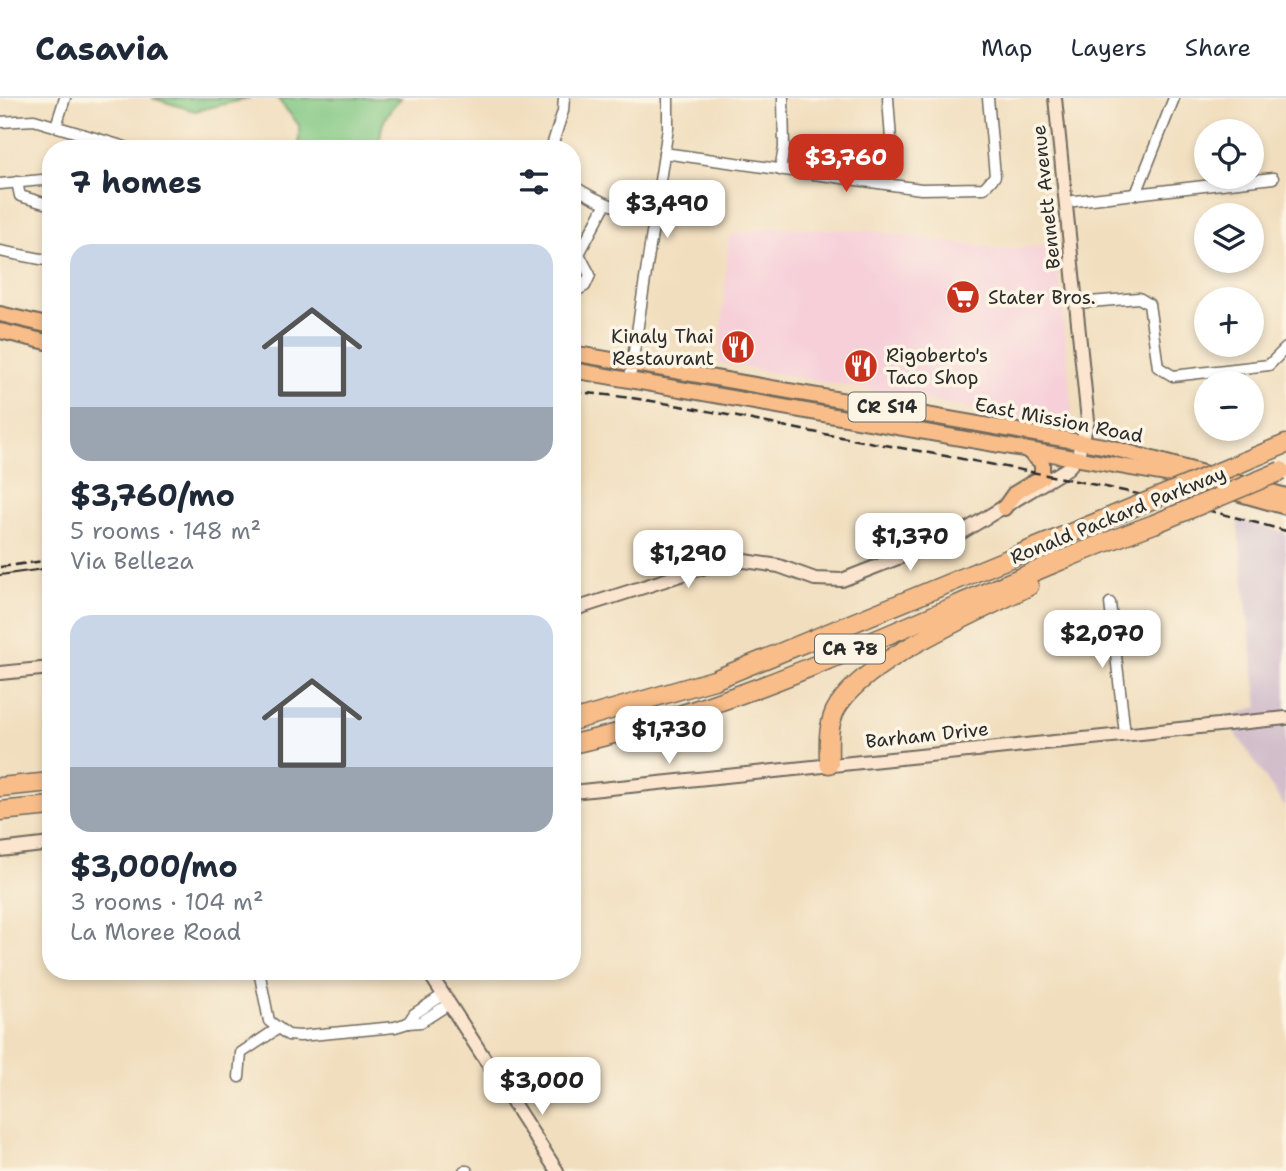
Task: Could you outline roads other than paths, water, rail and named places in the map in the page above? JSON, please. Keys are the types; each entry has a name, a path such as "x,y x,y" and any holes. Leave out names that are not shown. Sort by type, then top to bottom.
{"highway":[{"name":"Ronald Packard Parkway","path":"581,718 713,680 1286,444"},
{"name":"Ronald Packard Parkway","path":"581,742 657,723 730,698 1283,470"},
{"path":"829,764 829,732 837,708 857,684 926,639 1121,536"},
{"path":"0,788 42,783"},
{"path":"0,811 42,807"}],"main road":[{"path":"0,314 42,324"},
{"path":"0,331 42,341"},
{"name":"East Mission Road","path":"581,354 1082,442 1148,456 1286,496"},
{"name":"East Mission Road","path":"581,371 1177,476 1286,507"},
{"path":"837,416 867,411 871,405"},
{"path":"1004,508 1014,494 1042,477 1042,463 1026,449"}],"street":[{"path":"56,126 65,98"},
{"path":"554,140 564,98"},
{"path":"630,379 664,153 668,98"},
{"path":"780,170 784,148 783,98"},
{"path":"887,184 891,140 888,98"},
{"path":"664,153 887,184 960,191 984,188 995,176 988,98"},
{"name":"Bennett Avenue","path":"1055,98 1088,421 1077,458"},
{"path":"1136,194 1174,98"},
{"path":"0,122 34,120 102,140"},
{"path":"1066,202 1273,178"},
{"path":"0,184 42,180"},
{"path":"17,183 20,196 42,202"},
{"path":"581,190 616,209 655,214"},
{"path":"581,245 606,205"},
{"path":"0,251 42,259"},
{"path":"581,261 590,275 581,288"},
{"path":"1077,303 1139,298 1149,304 1158,367 1173,376 1269,365 1286,348"},
{"path":"581,607 716,564 752,562 779,566 815,579 842,580 959,534 1059,476 1077,458"},
{"path":"1110,603 1125,734"},
{"path":"0,673 42,669"},
{"name":"Barham Drive","path":"581,791 1286,718"},
{"path":"0,850 42,845"},
{"path":"260,980 264,1009 269,1021 277,1029 300,1036 395,1027 408,1023 414,1014 446,1000"},
{"path":"434,980 557,1171"},
{"path":"239,1077 241,1053 277,1029"}],"tram line":[{"path":"0,575 42,569"}],"railway":[{"path":"581,393 667,404 1056,477 1286,531"},
{"path":"0,567 42,561"}],"place":[{"name":"Stater Bros.","path":"963,297"},
{"name":"Kinaly Thai Restaurant","path":"738,347"},
{"name":"Rigoberto's Taco Shop","path":"861,366"}]}
